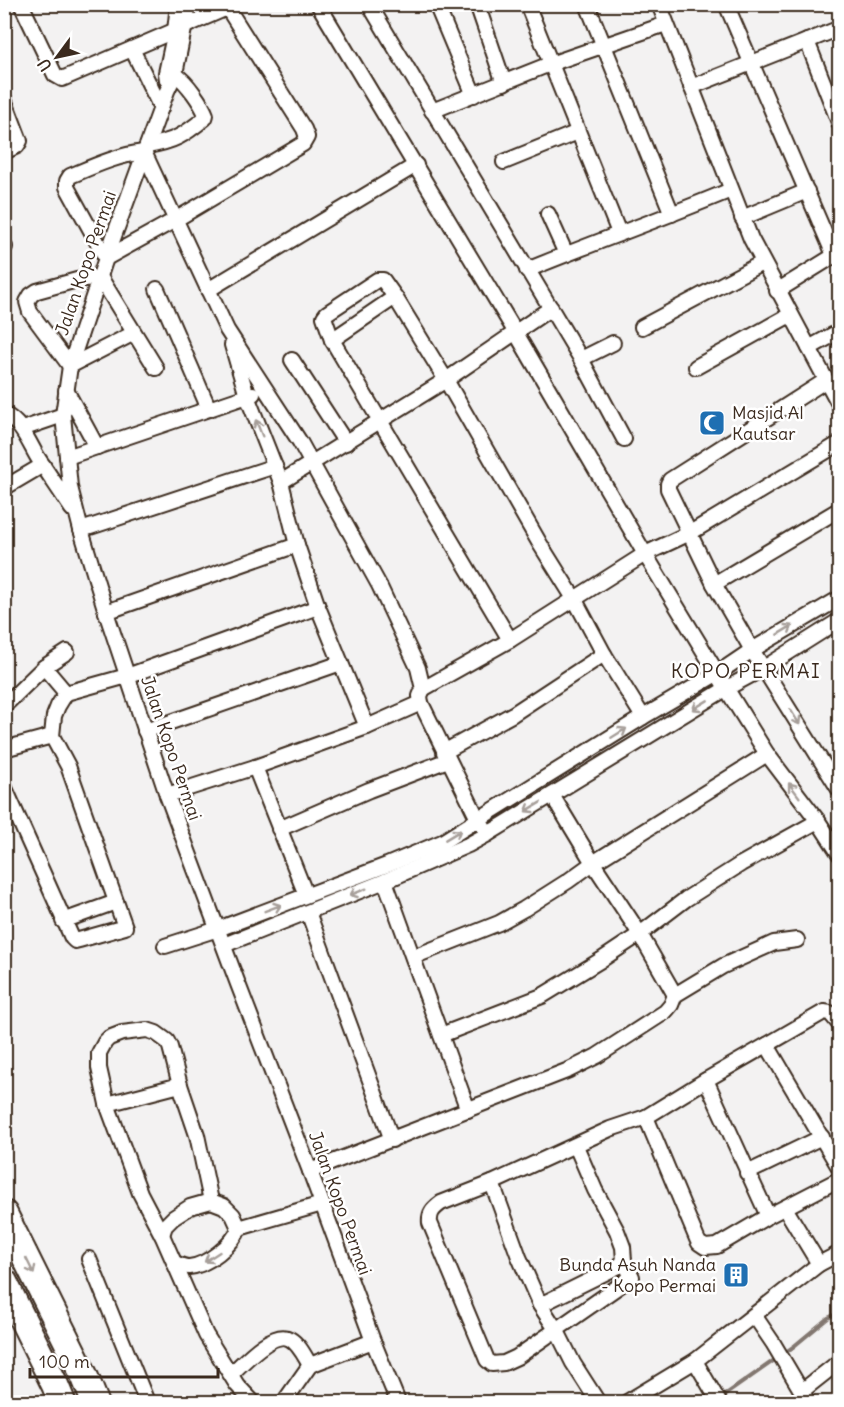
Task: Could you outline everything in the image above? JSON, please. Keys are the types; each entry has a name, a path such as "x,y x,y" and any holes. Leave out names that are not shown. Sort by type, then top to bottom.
{"highway":[{"path":"4,1214 84,1375 95,1402"},
{"path":"4,1282 62,1402"}],"street":[{"path":"21,4 55,75 62,79 226,6 304,129 307,138 303,144 106,258 68,188 67,181 70,176 104,162 169,142 187,133 205,118 204,109 186,85 171,74"},
{"name":"Jalan Kopo Permai","path":"178,4 180,28"},
{"name":"Jalan Kopo Permai","path":"189,4 180,28 167,91 106,258 70,366 63,415 70,487 106,612 167,795 398,1402"},
{"path":"318,4 516,333 645,554 768,754 818,821 840,855"},
{"path":"369,4 581,359 624,439"},
{"path":"436,4 474,94"},
{"path":"477,4 504,83"},
{"path":"526,4 619,233"},
{"path":"586,4 672,214"},
{"path":"659,4 742,218 762,263 840,406"},
{"path":"726,4 807,191 837,254 777,291"},
{"path":"432,111 550,64 666,24"},
{"path":"691,87 840,28"},
{"path":"807,41 840,125"},
{"path":"132,49 161,108"},
{"path":"4,99 20,141 17,146 4,152"},
{"path":"504,162 578,132"},
{"path":"146,149 175,220 227,330 300,442 379,585 418,668 423,689 420,696 421,703 483,827"},
{"path":"208,290 416,165"},
{"path":"527,270 731,190"},
{"path":"742,218 807,191"},
{"path":"548,214 566,254"},
{"path":"642,327 762,263"},
{"path":"134,333 70,366 30,312 27,303 31,295 37,291 77,280 100,277 156,368"},
{"path":"510,640 332,340 324,317 377,280 381,279 395,297 446,380 540,544 575,600 604,654 643,717"},
{"path":"157,289 209,409"},
{"path":"332,340 395,297"},
{"path":"281,483 446,380 551,308"},
{"path":"696,366 790,315"},
{"path":"227,330 247,396 281,483 297,544 318,607 367,727"},
{"path":"809,348 840,331"},
{"path":"581,359 613,343"},
{"path":"292,360 346,443"},
{"path":"825,381 670,480 668,489 714,584 840,790"},
{"path":"67,457 266,389"},
{"path":"66,390 97,447"},
{"path":"4,414 22,429 79,524 274,466"},
{"path":"22,429 63,415"},
{"path":"423,689 510,640 645,554 690,533 840,443"},
{"path":"4,488 43,465"},
{"path":"714,584 840,509"},
{"path":"106,612 297,544"},
{"path":"221,938 306,895 483,827 552,795 758,659 831,621 840,598"},
{"path":"4,786 72,938 75,941 125,927 68,766 52,736 54,716 58,706 66,693 127,676 318,607"},
{"path":"165,946 221,938 308,912 468,845 483,827 643,717 723,681 758,659 831,621"},
{"path":"4,706 45,667 67,652"},
{"path":"279,829 446,756 604,654"},
{"path":"146,731 340,663"},
{"path":"45,667 66,693"},
{"path":"167,795 255,767 367,727 421,703"},
{"path":"4,749 52,736"},
{"path":"413,957 499,923 524,909 593,863 768,754"},
{"path":"255,767 306,895"},
{"path":"552,795 640,934 675,995"},
{"path":"441,1035 542,996 601,960 686,899 741,864 818,821"},
{"path":"385,881 468,1110"},
{"path":"63,921 116,902"},
{"path":"308,912 392,1140"},
{"path":"310,1171 586,1062 665,1011 675,995 723,966 770,945 797,940"},
{"path":"576,1146 617,1230 623,1247 624,1261 632,1275 631,1279 517,1357 504,1363 492,1364 484,1355 430,1223 433,1209 441,1203 492,1183 610,1130 646,1117 826,1012 831,1014 840,1025"},
{"path":"211,1201 197,1135 170,1047 162,1036 147,1030 113,1036 105,1042 99,1053 99,1068 106,1104 140,1193 162,1235 206,1335 243,1394 253,1402"},
{"path":"767,1045 840,1169"},
{"path":"706,1080 768,1216"},
{"path":"106,1104 180,1085"},
{"path":"646,1117 697,1239 709,1248 717,1246 768,1216 840,1179"},
{"path":"747,1173 822,1137"},
{"path":"492,1183 519,1257 540,1305 598,1402"},
{"path":"162,1235 165,1226 172,1218 190,1207 211,1201 224,1206 233,1215 239,1228"},
{"path":"175,1263 187,1267 204,1262 233,1240 239,1228 322,1203"},
{"path":"785,1208 819,1264"},
{"path":"627,1402 695,1361 819,1264 840,1253"},
{"path":"89,1259 147,1402"},
{"path":"540,1305 619,1266 624,1261"},
{"path":"754,1315 805,1397 840,1361"},
{"path":"231,1374 274,1338 279,1337 291,1340 310,1365"},
{"path":"284,1402 310,1365 373,1341"},
{"path":"695,1361 719,1402"}],"waterway":[{"path":"719,1399 793,1347 828,1318 840,1312"}],"railway":[{"path":"4,1392 9,1402"}],"place":[{"name":"Masjid Al Kautsar","path":"712,423"},
{"name":"Bunda Asuh Nanda - Kopo Permai","path":"736,1275"}],"district":[{"name":"KOPO PERMAI","path":"746,671"}]}
